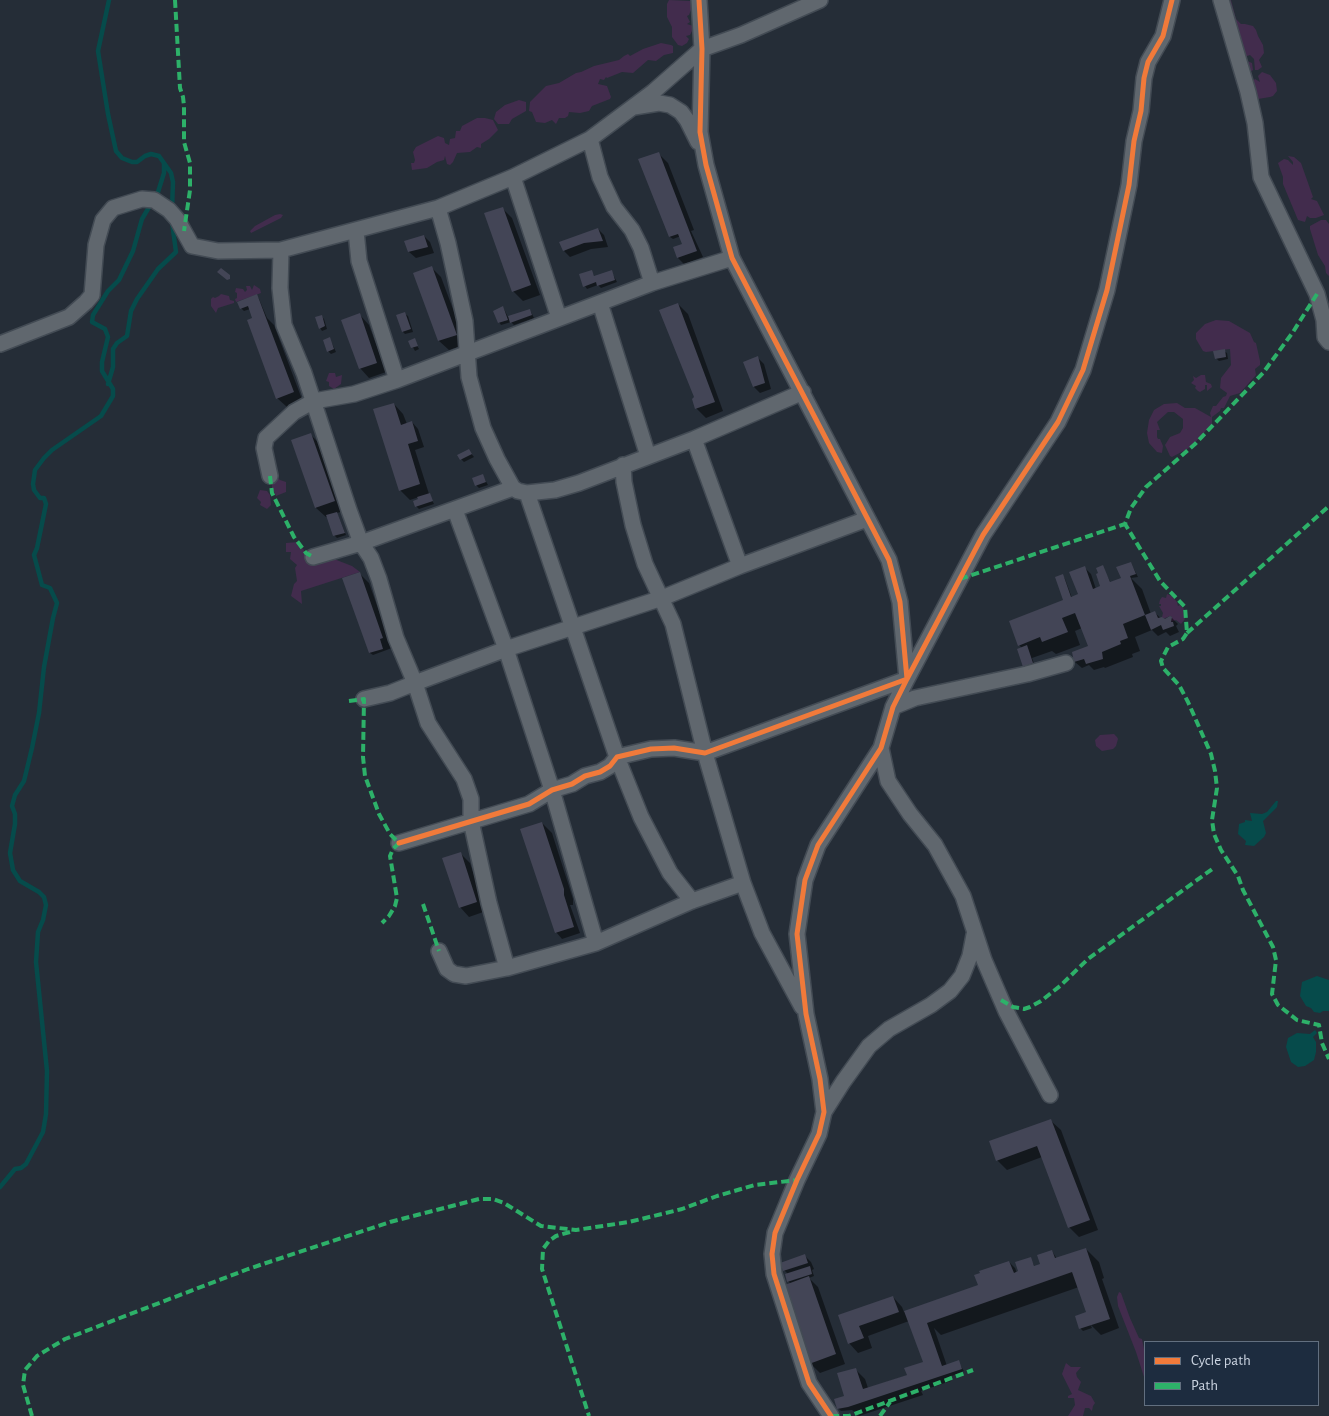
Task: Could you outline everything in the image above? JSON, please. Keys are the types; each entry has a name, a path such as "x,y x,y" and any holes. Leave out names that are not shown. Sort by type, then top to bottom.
{"street":[{"path":"699,0 702,50 700,132 732,258 889,560 900,602 907,679"},
{"path":"0,344 69,317 92,295 96,245 103,220 114,208 142,199 154,200 169,210 177,219 192,246 218,251 281,250 438,208 513,178 590,139 702,50 820,0"},
{"path":"831,1416 809,1383 774,1274 772,1254 775,1233 819,1134 824,1112 820,1078 806,1014 797,934 805,880 818,845 881,748 893,707 983,535 1058,422 1083,370 1107,290 1129,184 1134,141 1142,111 1144,78 1148,62 1163,36 1172,0"},
{"path":"1221,0 1248,92 1255,123 1261,177 1317,294 1324,320 1325,336 1329,342"},
{"path":"632,107 659,103 670,105 681,112 704,153"},
{"path":"590,139 600,176 614,207 632,230 652,283"},
{"path":"513,178 559,318"},
{"path":"438,208 465,320 469,377 483,428 497,459 520,490 573,628 617,757 641,817 670,872 692,901"},
{"path":"356,231 358,261 397,380"},
{"path":"281,250 280,288 284,324 314,401 349,510 379,579 396,638 415,682 428,723 464,779 471,799 471,821 489,903 507,968"},
{"path":"270,476 264,448 266,438 294,412 314,401 354,394 397,380 652,283 732,258"},
{"path":"600,303 648,456"},
{"path":"313,557 520,490 555,490 579,483 694,439 803,392"},
{"path":"694,439 740,566"},
{"path":"623,465 624,482 633,525 645,564 673,624 705,752 743,883 762,933 806,1014"},
{"path":"455,510 506,649 552,790 596,943"},
{"path":"364,699 390,693 506,649 662,598 740,566 868,520"},
{"path":"893,707 915,698 1027,674 1066,662"},
{"path":"399,843 528,804 552,790 572,784 585,776 600,772 610,766 617,757 651,749 674,748 705,752 907,679"},
{"path":"881,748 888,781 934,845 962,896 984,960 1006,1011 1050,1096"},
{"path":"439,952 447,969 454,974 466,976 507,968 596,943 692,901 743,883"},
{"path":"824,1112 869,1046 889,1029 931,1005 950,991 962,976 970,956 974,931"}],"shaded area":[{"path":"669,0 691,1 691,10 687,16 690,22 687,24 693,26 692,31 690,35 686,36 689,39 687,43 682,46 678,45 672,37 672,27 667,17 667,4"},
{"path":"1227,0 1231,0 1236,19 1241,24 1253,26 1263,45 1264,53 1259,60 1262,67 1258,70 1255,70 1254,59 1250,55 1247,56 1247,61 1252,63 1253,70 1250,72"},
{"path":"661,43 673,46 673,53 664,55 656,61 648,60 633,73 622,72 606,77 604,80 600,79 598,84 607,86 611,97 592,106 589,111 580,113 569,112 565,118 559,118 556,124 552,120 545,123 536,122 532,112 529,111 530,102 546,86 559,83 576,73 594,66 619,60 628,54 630,56"},
{"path":"1262,72 1270,75 1276,83 1277,91 1273,96 1258,99 1256,98 1252,82 1255,79 1260,82 1258,76"},
{"path":"519,100 526,102 526,111 512,119 509,124 498,124 494,119 496,112 505,105"},
{"path":"477,118 493,120 498,130 481,144 481,148 477,147 470,152 457,153 450,165 447,164 445,156 444,160 427,168 412,170 411,163 414,163 415,160 413,152 416,147 438,136 444,138 445,143 449,145 450,139 455,138 456,131 460,131 462,126"},
{"path":"1288,156 1294,157 1301,163 1313,197 1311,199 1317,201 1324,215 1316,218 1307,216 1305,222 1298,220 1283,184 1283,177 1278,163 1284,159 1293,165"},
{"path":"280,214 283,215 281,218 251,233 250,231 255,226"},
{"path":"1321,220 1326,220 1329,224 1329,276 1318,255 1310,229 1310,226"},
{"path":"254,285 260,289 261,293 236,302 236,288 243,289 245,292 247,290 246,286 250,286 252,290"},
{"path":"221,294 229,296 230,300 234,301 234,303 218,308 216,313 211,306 211,299"},
{"path":"1216,320 1229,321 1250,333 1256,343 1260,361 1260,365 1255,369 1256,375 1240,393 1230,396 1224,408 1221,408 1212,417 1212,424 1191,447 1172,457 1165,445 1170,437 1180,433 1183,428 1183,419 1174,412 1168,412 1157,422 1160,430 1157,430 1157,437 1163,446 1162,453 1157,452 1149,443 1147,433 1149,420 1154,410 1164,404 1177,403 1185,408 1195,408 1211,417 1210,413 1213,406 1216,406 1226,396 1227,393 1220,388 1221,378 1231,365 1230,349 1206,352 1203,351 1196,339 1196,333 1205,324"},
{"path":"329,373 335,373 336,377 342,375 341,384 334,389 326,381"},
{"path":"1205,375 1206,382 1211,384 1212,387 1207,391 1207,385 1200,392 1191,383 1194,380 1193,376 1196,378"},
{"path":"277,477 286,482 286,492 276,496 272,488 272,480"},
{"path":"260,490 267,491 270,495 271,505 267,509 260,505 261,502 257,498"},
{"path":"298,542 306,553 313,557 334,559 352,566 360,572 301,591 302,604 291,596 294,584 297,581 295,568 297,565 290,559 291,552 286,552 286,543"},
{"path":"1167,594 1172,596 1178,606 1180,605 1184,609 1185,619 1181,624 1176,620 1171,622 1172,617 1170,616 1163,619 1162,617 1163,613 1159,606 1161,604 1159,604 1162,597 1166,598"},
{"path":"1114,734 1118,739 1113,749 1102,751 1096,746 1095,740 1100,735"},
{"path":"1278,801 1277,807 1263,821 1266,833 1264,837 1254,846 1245,845 1246,841 1238,834 1239,824 1245,822 1245,820 1252,821 1250,813 1262,814 1267,812"},
{"path":"1317,976 1329,980 1329,1011 1320,1013 1314,1012 1306,1006 1300,996 1302,982"},
{"path":"1315,1030 1317,1033 1313,1037 1316,1042 1314,1060 1305,1066 1298,1067 1291,1062 1286,1047 1288,1038 1297,1033 1310,1034"},
{"path":"1119,1292 1121,1293 1139,1338 1142,1339 1144,1377 1118,1306 1117,1297"},
{"path":"1066,1363 1071,1367 1081,1367 1076,1373 1081,1382 1078,1390 1091,1396 1095,1403 1092,1411 1089,1408 1085,1408 1083,1416 1068,1416 1075,1405 1074,1398 1068,1398 1072,1394 1062,1374"}],"building":[{"path":"659,152 697,251 677,258 673,247 682,244 678,234 669,237 638,159"},
{"path":"503,207 531,285 512,292 484,213"},
{"path":"598,228 603,241 584,243 563,251 559,242"},
{"path":"424,235 428,247 408,252 404,241"},
{"path":"432,266 457,335 438,341 413,273"},
{"path":"221,268 230,275 230,279 227,280 217,272"},
{"path":"592,270 594,276 612,270 615,280 597,286 596,282 583,287 579,274"},
{"path":"257,294 294,392 276,399 247,320 252,318 248,306 240,309 237,302"},
{"path":"678,303 715,402 695,409 692,399 694,397 659,310"},
{"path":"503,306 508,320 498,323 493,311"},
{"path":"530,309 532,315 510,323 508,316"},
{"path":"405,312 411,329 402,332 396,315"},
{"path":"360,313 377,363 359,369 341,320"},
{"path":"322,315 325,326 319,329 315,317"},
{"path":"330,337 334,349 327,352 323,340"},
{"path":"415,338 418,346 411,348 408,341"},
{"path":"1225,349 1226,357 1215,359 1213,351"},
{"path":"758,356 765,383 753,387 743,362"},
{"path":"394,403 401,425 412,421 418,441 408,444 420,484 399,491 373,409"},
{"path":"311,433 335,501 315,508 291,440"},
{"path":"469,449 472,454 460,460 457,455"},
{"path":"483,474 486,482 475,486 472,478"},
{"path":"430,493 433,501 415,507 413,501 418,499 417,497"},
{"path":"337,512 345,533 333,536 326,515"},
{"path":"1131,562 1136,574 1130,576 1145,615 1123,624 1128,638 1120,641 1121,644 1102,652 1103,659 1086,664 1084,659 1074,662 1072,652 1088,646 1075,613 1062,618 1068,632 1042,642 1040,637 1018,646 1009,621 1063,600 1055,577 1063,574 1071,597 1078,594 1069,572 1085,566 1093,589 1100,586 1096,568 1103,565 1110,582 1121,578 1116,567"},
{"path":"360,572 383,638 380,639 383,649 369,653 342,578"},
{"path":"1155,611 1158,618 1172,617 1171,622 1173,622 1174,626 1163,630 1161,625 1151,630 1145,615"},
{"path":"1027,645 1033,663 1023,667 1017,649"},
{"path":"542,822 564,889 564,895 574,927 555,933 520,829"},
{"path":"461,852 477,902 459,908 442,858"},
{"path":"1051,1119 1090,1220 1068,1228 1037,1146 996,1161 989,1141"},
{"path":"1086,1248 1110,1319 1079,1329 1075,1316 1086,1312 1072,1272 927,1323 942,1366 959,1360 962,1369 837,1409 834,1399 844,1396 837,1373 856,1368 863,1389 907,1375 904,1368 923,1362 904,1311 978,1285 974,1275 980,1273 979,1271 1009,1261 1014,1273 1018,1271 1015,1262 1031,1257 1034,1266 1040,1264 1037,1255 1052,1250 1055,1258"},
{"path":"805,1254 808,1263 783,1271 780,1263"},
{"path":"810,1266 812,1274 787,1282 785,1274"},
{"path":"809,1276 836,1354 809,1364 782,1286"},
{"path":"893,1296 899,1312 859,1326 864,1338 848,1344 838,1315"}],"waterway":[{"path":"0,1187 15,1169 21,1168 26,1164 43,1132 46,1114 47,1071 36,962 38,932 46,905 44,897 39,892 20,881 13,870 10,853 15,824 15,814 12,806 15,795 24,781 32,748 39,713 44,667 57,603 50,588 42,585 34,555 46,504 44,498 40,498 34,490 35,470 52,450 101,416 113,396 113,389 102,371 102,362 108,337 105,329 92,322 93,315 108,291 119,280 133,251 142,219 158,192 164,173 164,163 159,156 151,154 137,162 132,162 122,158 116,151 98,51 109,0"},
{"path":"164,163 171,173 173,182 172,209"},
{"path":"108,384 113,367 113,349 117,343 127,336 131,311 137,299 158,269 176,252 172,222"}],"marked path":[{"path":"175,0 180,88 184,106 184,142 190,163 190,190 184,231"},
{"path":"1317,294 1293,332 1263,373 1195,444 1146,487 1131,508 1125,524 1160,581 1185,607 1187,633 1183,639 1168,647 1161,661 1163,668 1179,685 1211,754 1217,788 1212,820 1214,834 1221,850 1238,876 1243,890 1273,947 1276,960 1272,994 1278,1005 1297,1020 1319,1025 1322,1043 1329,1059"},
{"path":"270,476 272,493 294,537 306,553 313,557"},
{"path":"1187,633 1329,506"},
{"path":"960,579 1125,524"},
{"path":"349,701 364,699 363,757 365,776 379,814 390,834 399,843 393,849 390,856 397,898 395,906 382,923"},
{"path":"1001,1000 1013,1007 1024,1009 1041,1001 1088,959 1215,867"},
{"path":"423,904 439,951"},
{"path":"32,1416 23,1385 25,1370 37,1356 65,1339 248,1269 390,1222 479,1199 493,1199 504,1203 541,1226 576,1230 629,1222 682,1209 755,1185 797,1180"},
{"path":"570,1232 556,1236 549,1241 543,1249 542,1269 589,1416"},
{"path":"831,1416 849,1416 973,1370"},
{"path":"880,1416 890,1402"}],"cycle path":[{"path":"699,0 702,49 700,132 706,165 732,258 889,560 900,602 907,679 893,707 881,748 818,845 805,880 797,934 806,1014 820,1079 824,1112 819,1134 775,1233 772,1254 774,1274 809,1383 831,1416"},
{"path":"399,843 529,804 552,790 572,784 585,776 600,772 610,766 617,757 651,749 674,748 705,753 907,679 983,535 1058,422 1083,370 1107,290 1129,185 1134,141 1141,111 1144,78 1148,62 1163,36 1172,0"}]}
